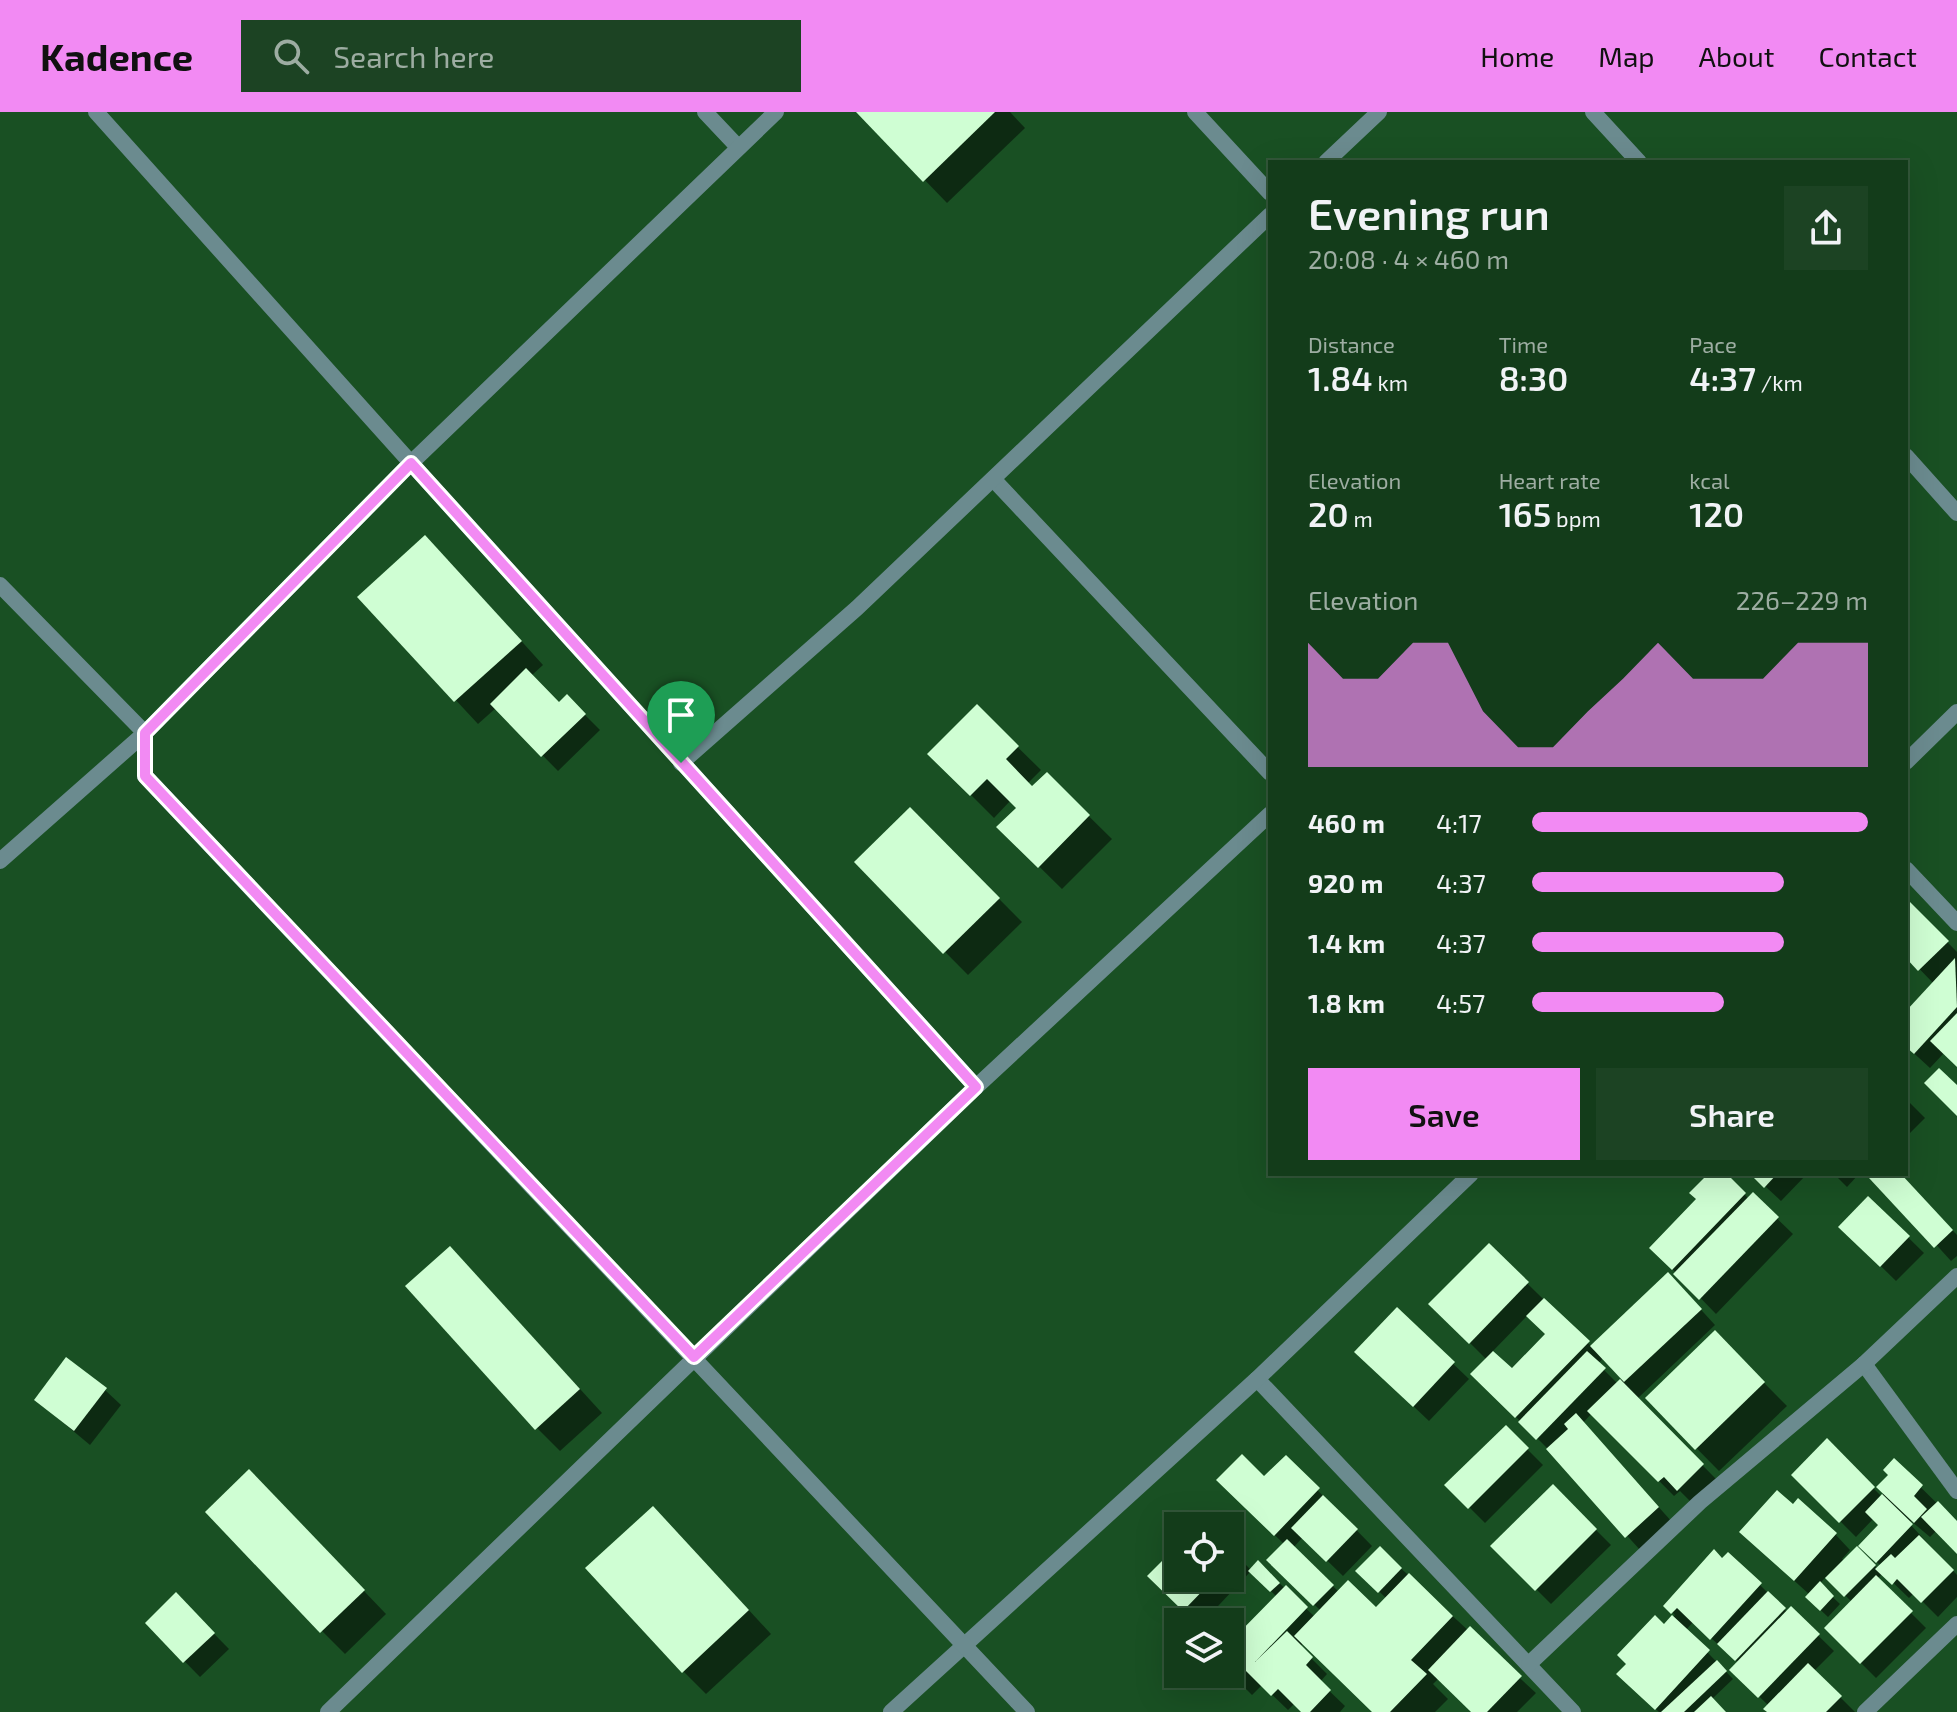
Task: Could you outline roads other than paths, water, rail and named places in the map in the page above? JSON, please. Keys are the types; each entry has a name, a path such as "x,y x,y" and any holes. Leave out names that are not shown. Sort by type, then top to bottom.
{"street":[{"path":"96,112 976,1087"},
{"path":"705,112 738,147"},
{"path":"0,861 145,733 411,463 776,112"},
{"path":"1195,112 1268,191"},
{"path":"1328,160 1379,112"},
{"path":"1593,112 1637,160"},
{"path":"681,763 857,608 1268,217"},
{"path":"1908,458 1957,513"},
{"path":"994,480 1268,771"},
{"path":"0,585 145,733 145,776 1027,1712"},
{"path":"1908,760 1957,712"},
{"path":"328,1712 976,1087 1268,816"},
{"path":"1908,871 1957,923"},
{"path":"891,1712 1257,1379 1469,1176"},
{"path":"1529,1664 1700,1502 1864,1364 1957,1276"},
{"path":"1864,1364 1957,1491"},
{"path":"1257,1379 1573,1712"},
{"path":"1865,1712 1957,1624"}]}
